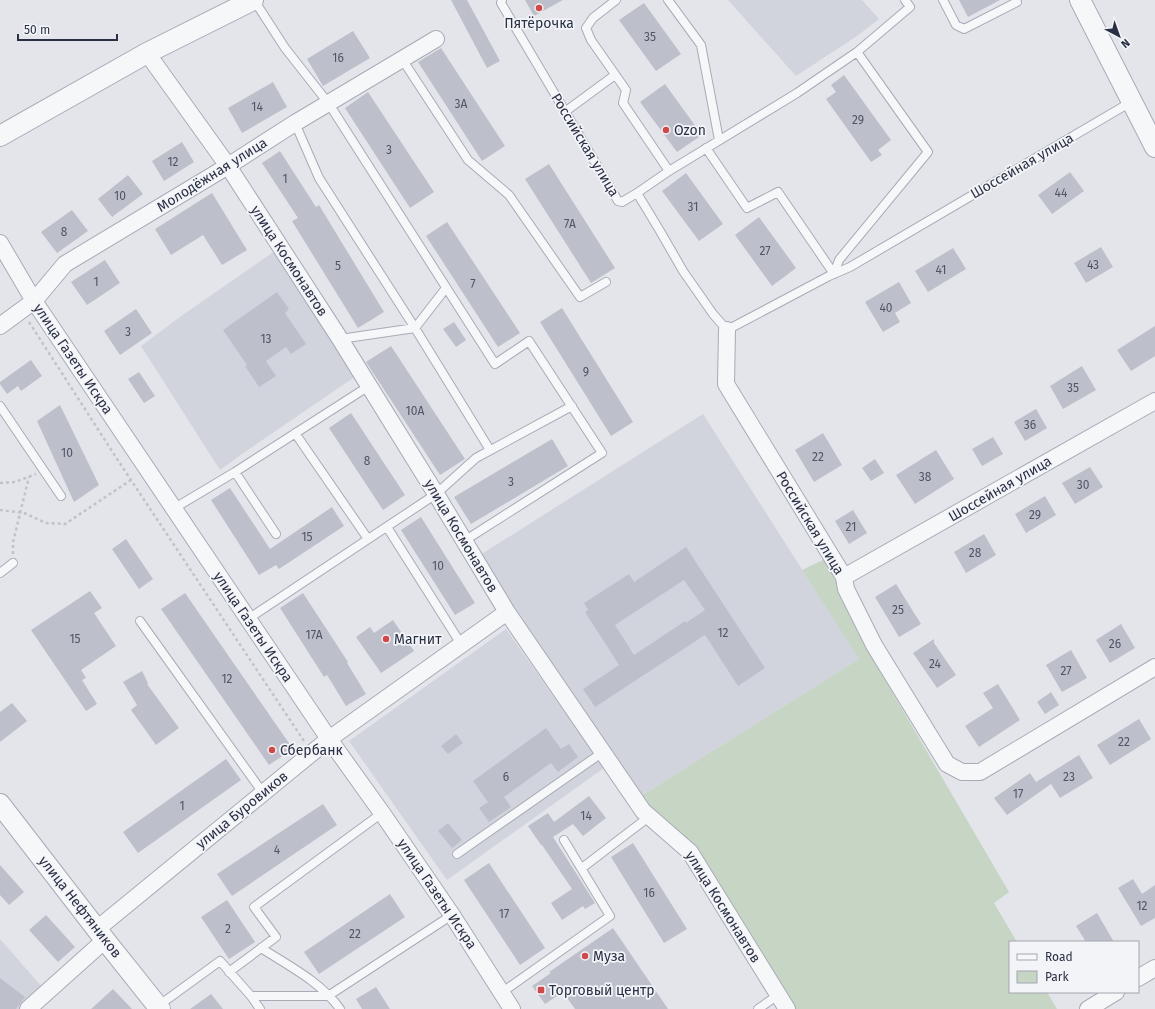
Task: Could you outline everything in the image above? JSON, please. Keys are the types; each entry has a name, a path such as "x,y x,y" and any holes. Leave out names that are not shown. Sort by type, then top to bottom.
{"street":[{"path":"0,136 147,53 254,0"},
{"path":"1080,0 1131,102 1152,134"},
{"name":"Молодёжная улица","path":"0,326 27,306 65,264 228,166 295,123 436,39"},
{"name":"улица Космонавтов","path":"147,53 228,166 340,339 507,612 643,811 690,852 787,1009"},
{"name":"улица Газеты Искра","path":"0,243 27,306 174,509 329,739 382,812 452,915 512,1009"},
{"name":"Российская улица","path":"726,330 726,384 844,577 846,589 874,646 947,764 962,772 980,772 1155,667"},
{"name":"Шоссейная улица","path":"844,577 1155,401"},
{"name":"улица Буровиков","path":"28,1009 101,935 263,793 329,739 507,612"},
{"name":"улица Нефтяников","path":"0,804 159,1008"},
{"path":"1139,977 1155,968"},
{"path":"1088,1009 1114,993"}],"lane":[{"path":"254,0 285,48 329,104 494,364 529,341 602,453 464,541"},
{"name":"Российская улица","path":"502,0 500,3 566,111 618,201 622,202 718,140 797,93 857,52 910,6 905,0"},
{"path":"616,0 593,18 586,28 591,40 626,90 623,103 669,171"},
{"path":"668,0 701,45 718,140"},
{"path":"943,0 956,25 964,29 1016,2 1016,0"},
{"path":"834,274 839,260 928,152 857,52"},
{"path":"402,59 468,160 508,195 580,297 606,282"},
{"path":"566,111 616,75"},
{"name":"Шоссейная улица","path":"726,330 850,267 1131,102"},
{"path":"295,123 319,178 415,328 490,450"},
{"path":"706,148 747,208 778,192 834,274"},
{"path":"637,193 683,271 726,330"},
{"path":"340,339 415,328 446,288"},
{"path":"174,509 235,472 369,386"},
{"path":"0,406 61,496"},
{"path":"248,619 436,494 476,458 572,406"},
{"path":"296,432 368,539"},
{"path":"235,472 276,534"},
{"path":"387,527 461,644"},
{"path":"0,573 13,563"},
{"path":"140,622 263,793"},
{"path":"457,854 603,752"},
{"path":"229,972 276,937 254,907 382,812"},
{"path":"582,868 650,816"},
{"path":"501,992 610,916 564,840"},
{"path":"251,996 328,996 452,915"},
{"path":"261,948 309,979 334,1001 340,1009"},
{"path":"159,1008 220,961 251,996 260,1009"},
{"path":"758,1009 778,995"}],"path":[{"path":"27,306 131,480 312,753"},
{"path":"0,483 15,482 44,471"},
{"path":"13,563 13,542 29,477"},
{"path":"0,510 24,513 46,523 65,524 131,480"}],"shaded area":[{"path":"728,0 862,0 879,19 857,36 796,76"},
{"path":"278,249 359,374 220,470 141,346 184,314"},
{"path":"703,414 859,659 641,796 477,557"},
{"path":"506,629 604,768 447,880 349,741"},
{"path":"0,939 43,988 22,1009 0,1009"}],"green space":[{"path":"825,559 881,673 1009,892 994,903 1016,941 1009,941 1009,993 1048,993 1057,1009 792,1009 749,941 641,796 859,659 802,570"}],"building":[{"path":"451,0 467,0 500,61 487,68"},
{"name":"Пятёрочка","path":"525,0 563,0 534,16"},
{"path":"959,0 1000,0 968,17"},
{"path":"644,3 681,54 656,71 619,20"},
{"path":"353,31 370,58 323,86 307,59"},
{"path":"441,48 505,146 482,161 418,62"},
{"path":"844,75 891,140 878,150 882,155 871,162 826,99 836,92 831,85"},
{"path":"273,82 287,107 242,133 228,108"},
{"path":"665,84 702,135 677,152 640,102"},
{"path":"368,92 434,192 410,208 345,108"},
{"path":"182,142 194,162 164,181 152,161"},
{"path":"280,151 316,207 319,205 384,312 358,328 292,221 298,218 262,163"},
{"path":"549,164 615,268 591,283 525,179"},
{"path":"1070,172 1084,191 1052,214 1038,195"},
{"path":"686,173 723,224 699,241 662,191"},
{"path":"128,175 143,194 112,217 98,199"},
{"path":"212,193 247,250 222,265 203,235 171,255 155,229"},
{"path":"72,210 88,231 57,253 41,232"},
{"path":"759,217 796,268 772,286 735,235"},
{"path":"447,222 520,333 498,347 426,236"},
{"path":"1101,247 1113,267 1086,283 1074,263"},
{"path":"953,248 966,269 928,292 915,271"},
{"path":"105,260 120,283 87,305 71,282"},
{"path":"899,282 911,303 895,313 900,322 883,332 865,302"},
{"path":"277,292 289,309 285,313 306,344 291,354 286,347 266,361 276,376 259,387 245,366 247,365 223,330"},
{"path":"562,308 633,422 611,436 540,322"},
{"path":"136,309 152,333 120,355 104,331"},
{"path":"454,322 466,340 456,347 443,329"},
{"path":"1155,326 1155,356 1131,371 1117,350"},
{"path":"391,346 465,459 440,475 366,362"},
{"path":"31,360 42,376 21,391 18,386 7,394 0,382"},
{"path":"1082,366 1096,390 1063,409 1050,386"},
{"path":"139,372 155,396 144,403 128,379"},
{"path":"60,405 99,485 74,502 37,421"},
{"path":"1036,409 1047,428 1025,441 1014,422"},
{"path":"351,413 405,495 383,510 329,428"},
{"path":"823,433 842,465 814,482 795,450"},
{"path":"993,437 1003,454 982,466 972,449"},
{"path":"552,439 568,466 471,524 454,497"},
{"path":"936,450 954,479 915,504 896,475"},
{"path":"875,459 884,473 871,481 862,468"},
{"path":"1090,467 1103,487 1075,504 1062,483"},
{"path":"230,488 270,549 332,507 344,526 279,569 276,565 259,575 211,500"},
{"path":"1045,496 1056,515 1026,533 1015,514"},
{"path":"853,510 867,533 849,544 835,521"},
{"path":"421,517 475,603 455,615 401,530"},
{"path":"984,534 996,555 966,573 954,552"},
{"path":"126,539 153,579 139,589 112,549"},
{"path":"686,547 765,668 738,686 705,635 595,707 583,689 619,665 585,612 588,610 584,603 629,574 634,582","holes":["684,580 705,610 686,623 685,621 634,655 615,625"]},
{"path":"896,584 921,624 899,637 875,597"},
{"path":"90,591 102,608 94,613 116,646 81,670 86,678 82,680 97,704 86,711 31,630"},
{"path":"185,593 293,749 269,765 161,609"},
{"path":"303,593 348,662 347,663 366,694 346,706 327,675 324,677 280,608"},
{"path":"393,620 414,651 381,673 356,637 370,627 374,633"},
{"path":"1121,624 1135,648 1110,663 1096,640"},
{"path":"934,639 934,643 956,675 937,688 913,653"},
{"path":"1071,650 1087,678 1062,692 1046,665"},
{"path":"142,671 148,683 147,684 179,728 156,745 131,710 137,705 123,682"},
{"path":"998,684 1020,720 979,747 965,726 993,708 983,693"},
{"path":"1051,692 1059,705 1045,714 1037,702"},
{"path":"12,703 27,721 0,742 0,712"},
{"path":"1139,719 1151,739 1110,765 1097,745"},
{"path":"546,728 561,749 569,744 578,757 558,772 551,763 504,797 511,807 489,822 479,808 488,802 473,781"},
{"path":"456,734 463,743 448,754 441,746"},
{"path":"1079,755 1093,778 1060,798 1051,784 1007,815 994,798 1030,773 1036,782"},
{"path":"226,759 241,780 138,853 123,832"},
{"path":"589,796 606,818 583,836 573,824 553,837 595,903 585,909 583,906 562,920 551,903 572,889 528,826 548,813 554,822"},
{"path":"323,804 337,825 232,896 217,874"},
{"path":"448,823 462,840 452,848 438,831"},
{"path":"633,843 687,929 664,943 611,857"},
{"path":"489,863 545,948 520,965 464,880"},
{"path":"0,865 24,892 9,905 0,895"},
{"path":"1133,879 1142,894 1155,885 1155,918 1141,926 1118,888"},
{"path":"390,894 405,917 319,974 304,952"},
{"path":"227,900 255,942 229,959 201,917"},
{"path":"1097,913 1113,941 1085,941 1076,926"},
{"path":"46,915 75,947 58,962 29,930"},
{"path":"613,928 668,1009 575,1009 563,992 545,1004 532,986 551,973 549,972"},
{"path":"0,978 25,997 16,1009 0,1009"},
{"path":"376,987 390,1009 362,1009 356,999"},
{"path":"113,989 132,1009 91,1009"},
{"path":"211,994 223,1009 190,1009"}],"place":[{"name":"Пятёрочка","path":"539,8"},
{"name":"Ozon","path":"666,130"},
{"name":"Магнит","path":"386,639"},
{"name":"Сбербанк","path":"272,750"},
{"name":"Муза","path":"585,956"},
{"name":"Торговый центр","path":"541,990"}]}
